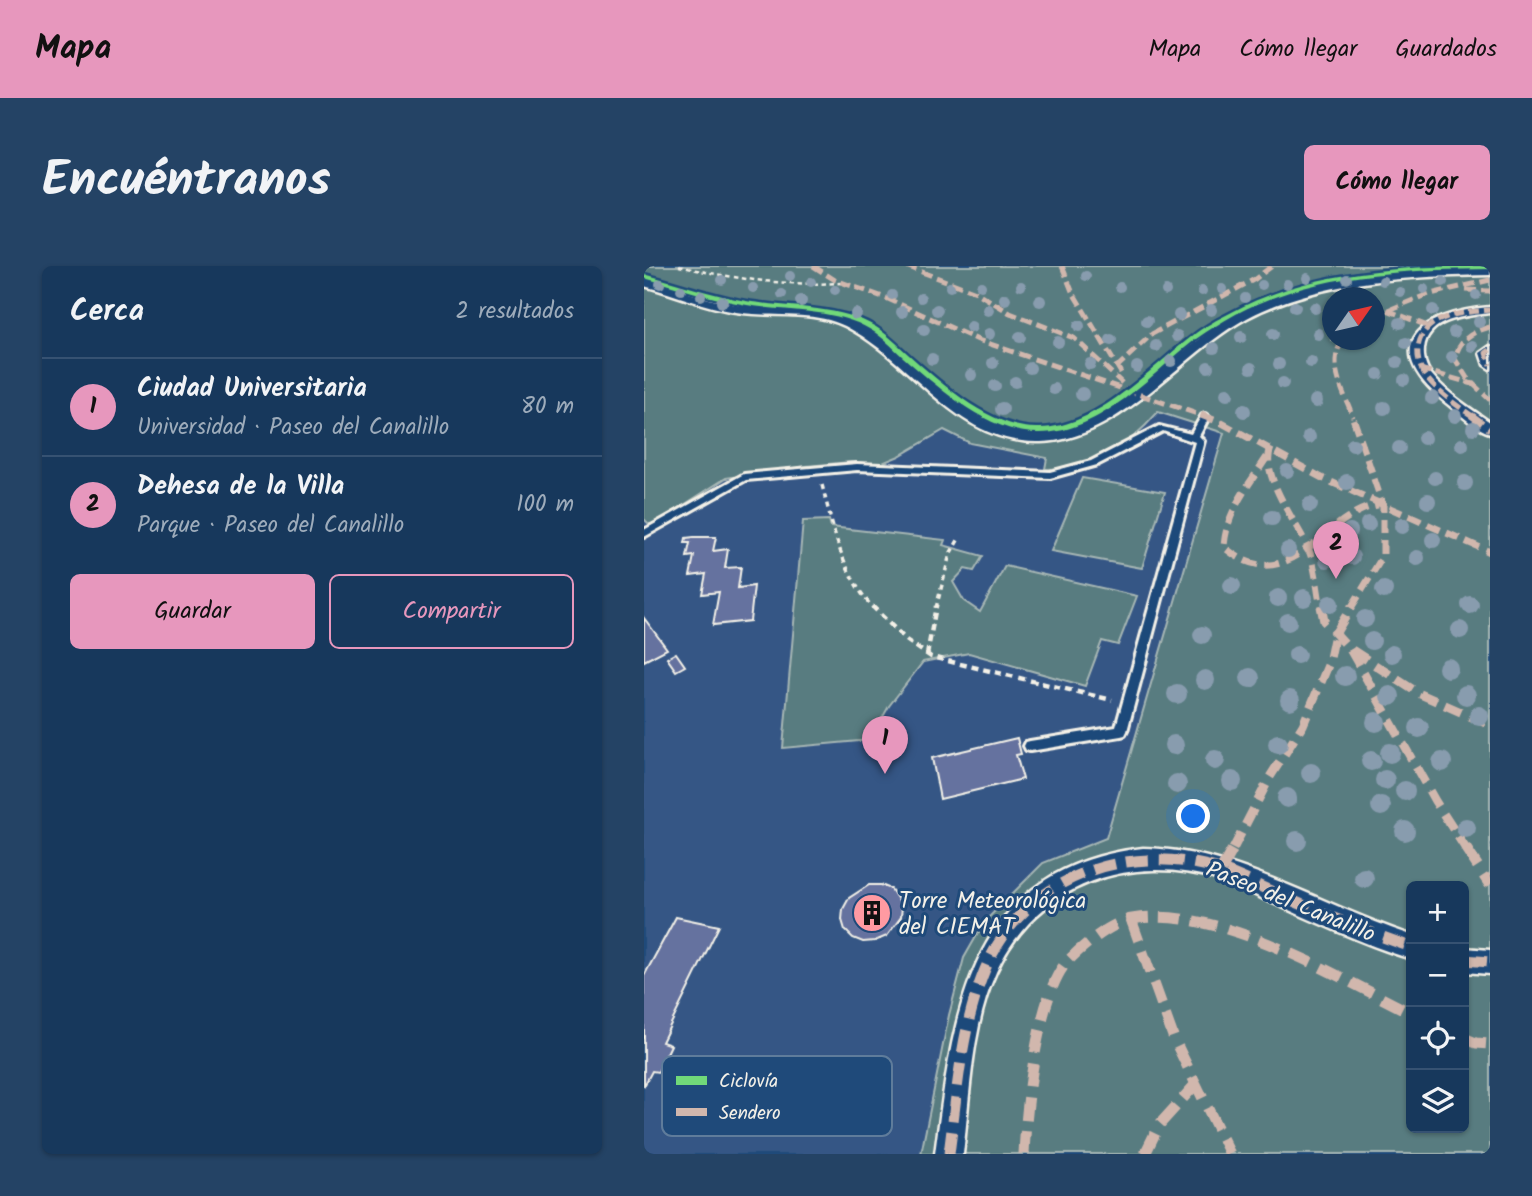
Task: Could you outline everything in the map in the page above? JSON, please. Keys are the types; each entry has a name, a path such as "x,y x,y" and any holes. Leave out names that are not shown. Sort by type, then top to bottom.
{"street":[{"path":"644,283 731,308 827,316 848,323 880,344 969,416 988,427 1039,439 1069,434 1105,417 1201,341 1245,314 1268,305 1341,283 1364,279 1430,273 1490,272"},
{"path":"1490,310 1455,314 1440,320 1422,334 1417,354 1420,369 1437,388 1490,429"},
{"path":"1490,350 1486,353 1490,365"},
{"name":"Paseo del Canalillo","path":"949,1154 970,1025 985,969 1016,920 1054,886 1074,874 1102,864 1128,860 1186,861 1221,870 1406,945"},
{"path":"1469,960 1490,962"}],"lane":[{"path":"1194,437 1205,417"},
{"path":"644,534 744,477 857,467 1050,475 1091,466 1162,428 1194,437 1200,441 1192,475 1121,731 1030,746"}],"path":[{"path":"679,266 716,276 786,285 841,283"},
{"path":"819,474 836,543 848,575 898,632 927,655 943,662 962,663 1129,704"},
{"path":"927,655 941,582 960,537"}],"shaded area":[{"path":"644,293 1148,408 1224,433 1106,838 1042,863 964,958 949,1015 921,1154 644,1154"}],"green space":[{"path":"644,266 1490,266 1490,1154 921,1154 949,1015 964,958 985,921 1043,863 1106,838 1224,433 1158,412 1134,436 1108,454 1079,465 1045,469 1047,458 970,443 944,430 880,464 851,462 806,466 726,478 651,526 644,519"},
{"path":"1082,478 1165,492 1142,568 1051,551"},
{"path":"829,520 831,527 945,540 943,545 983,556 974,571 965,569 953,582 964,601 980,612 1005,566 1137,596 1118,645 1102,641 1085,686 969,653 923,662 889,706 870,740 783,748 803,521"}],"building":[{"path":"716,537 713,551 728,549 725,568 741,567 738,588 754,586 750,621 713,625 719,592 702,594 706,574 690,576 694,556 687,557 690,543 685,543 686,538"},
{"path":"644,618 667,649 644,661"},
{"path":"676,653 685,666 676,671 667,658"},
{"path":"1017,738 1021,754 1016,755 1023,779 940,799 932,758"},
{"name":"Torre Meteorológica del CIEMAT","path":"869,885 881,885 891,889 902,906 901,917 887,936 863,942 853,938 845,930 843,909 849,898"},
{"path":"676,917 719,926 662,1042 671,1045 666,1056 662,1056 658,1072 652,1071 644,1086 644,976"}],"marked path":[{"path":"813,266 835,280 886,298 978,340 1108,382 1222,423 1322,478 1490,552"},
{"path":"906,266 976,292 1010,313 1074,338 1122,383"},
{"path":"1062,266 1072,291 1121,373"},
{"path":"1116,368 1152,334 1255,279 1272,266"},
{"path":"1385,312 1426,295 1490,280"},
{"path":"1466,290 1490,291"},
{"path":"1387,310 1430,327"},
{"path":"1490,310 1457,314 1436,322 1427,328 1418,347 1420,366 1433,385 1490,429"},
{"path":"1490,327 1477,331 1462,341 1455,359 1467,378 1490,400"},
{"path":"1221,870 1270,777 1303,725 1329,663 1335,634 1383,556 1383,505 1334,363 1336,350"},
{"path":"1490,350 1486,353 1490,365"},
{"path":"1420,369 1473,384"},
{"path":"1271,448 1267,457 1270,470 1287,510 1309,550 1324,621 1350,649 1435,801 1490,885"},
{"path":"1267,457 1233,511 1225,535 1224,547 1243,559 1266,563 1290,560 1310,549 1349,515 1367,506 1378,505"},
{"path":"1352,650 1418,693 1490,725"},
{"path":"949,1154 965,1038 976,993 988,962 998,945 1024,914 1051,890 1073,877 1095,867 1119,861 1168,859 1193,863 1226,871 1406,945"},
{"path":"1131,919 1174,1039 1230,1154"},
{"path":"1024,1154 1027,1100 1037,1045 1050,997 1065,964 1112,925 1131,919 1194,921 1275,946 1406,1011"},
{"path":"1469,960 1490,962"},
{"path":"1469,1040 1490,1044"},
{"path":"1145,1154 1159,1125 1195,1085"}],"cycle path":[{"path":"644,276 732,300 826,313 858,321 873,328 948,392 969,406 990,418 1036,431 1057,430 1100,411 1202,332 1240,310 1275,295 1304,286 1366,274 1428,268 1490,267"}],"place":[{"name":"Dehesa de la Villa","path":"1336,579"},
{"name":"Ciudad Universitaria","path":"885,774"},
{"name":"Torre Meteorológica del CIEMAT","path":"872,913"}]}
